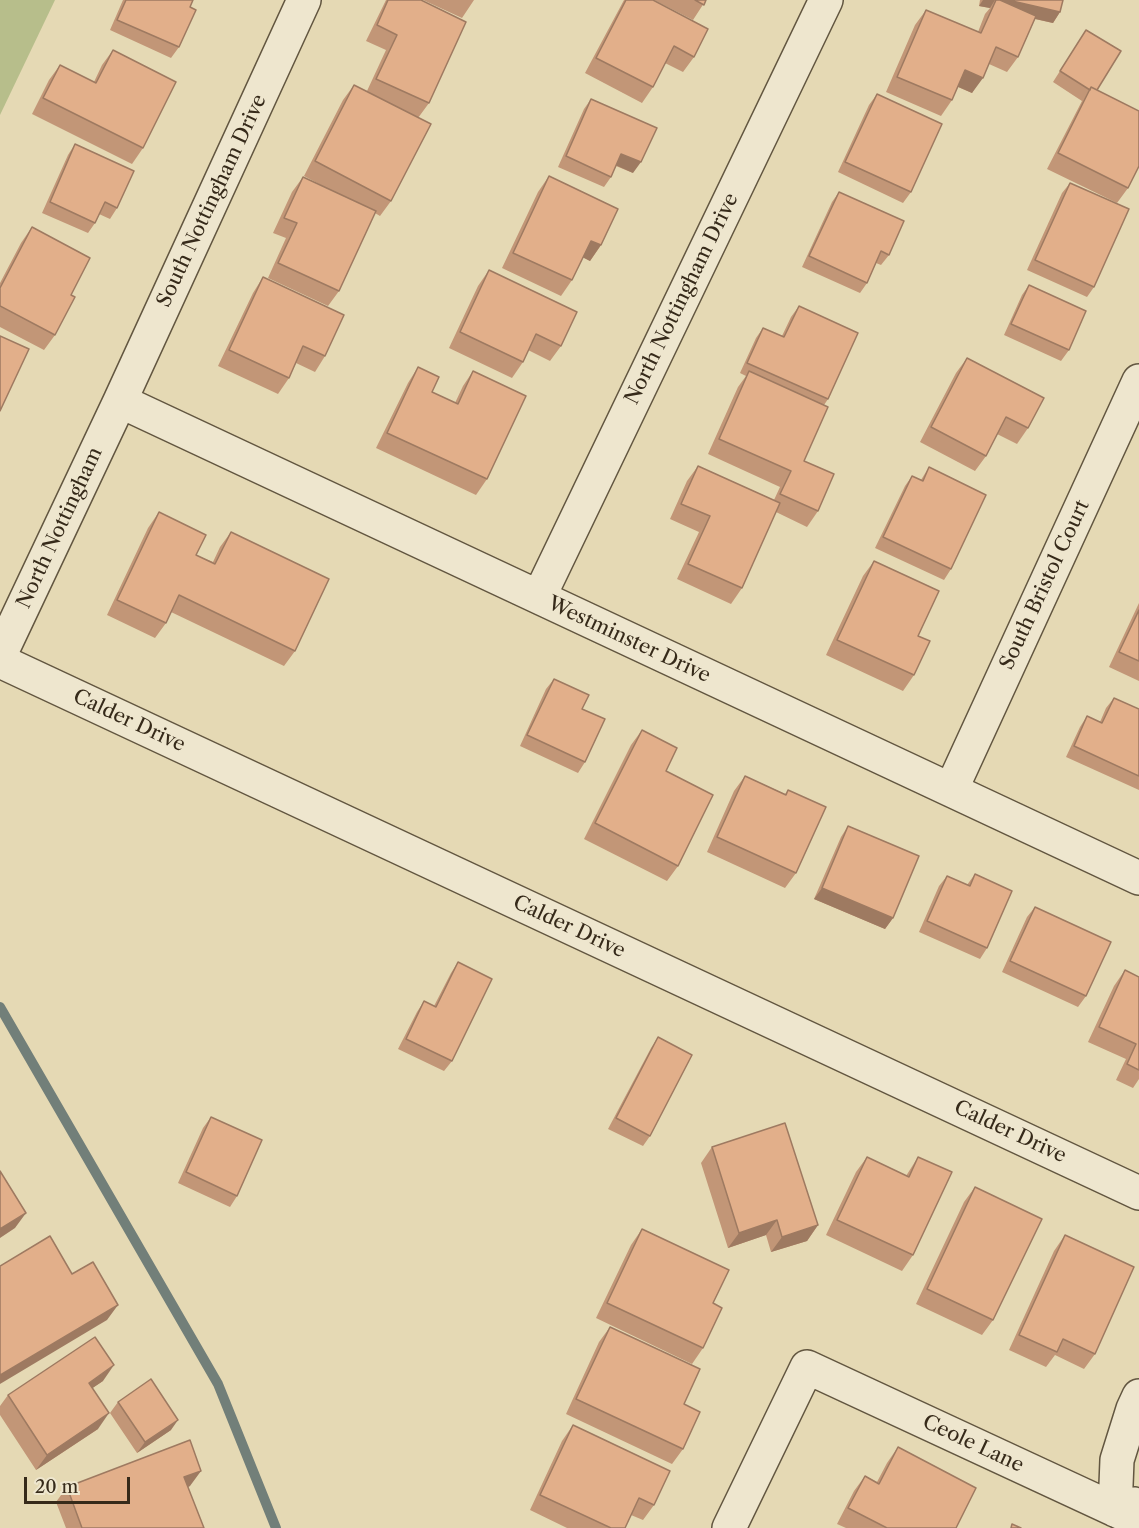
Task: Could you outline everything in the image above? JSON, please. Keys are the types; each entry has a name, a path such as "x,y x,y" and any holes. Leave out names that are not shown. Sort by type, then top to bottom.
{"street":[{"name":"South Nottingham Drive","path":"120,401 304,0"},
{"name":"North Nottingham Drive","path":"539,597 826,0"},
{"name":"South Bristol Court","path":"951,790 1139,381"},
{"name":"Westminster Drive","path":"120,401 1139,878"},
{"name":"North Nottingham","path":"0,655 120,401"},
{"name":"Calder Drive","path":"0,661 1139,1193"},
{"name":"Ceole Lane","path":"729,1528 807,1368 1131,1511"},
{"path":"1131,1511 1117,1460 1139,1396"}],"green space":[{"path":"0,0 55,0 0,115"}],"building":[{"path":"126,0 193,0 190,7 196,10 179,47 117,20"},
{"path":"388,0 421,0 466,22 429,103 376,79 397,35 377,25"},
{"path":"626,0 653,0 708,29 694,57 674,46 653,87 596,58"},
{"path":"695,0 706,0 704,5"},
{"path":"996,0 1036,16 1018,57 996,47 983,78 965,70 952,100 897,77 926,10 981,33"},
{"path":"1008,0 1063,0 1060,12"},
{"path":"1086,30 1121,51 1097,90 1091,87 1090,90 1060,71"},
{"path":"113,50 176,82 143,148 43,98 60,65 96,83"},
{"path":"354,85 431,124 391,201 315,161"},
{"path":"1091,87 1139,111 1139,166 1128,188 1058,153"},
{"path":"877,94 942,124 911,192 845,162"},
{"path":"591,99 657,128 641,162 621,154 611,177 566,156"},
{"path":"75,144 134,171 117,208 105,202 95,223 50,202"},
{"path":"549,176 618,209 601,245 591,241 572,280 513,253"},
{"path":"303,177 376,211 339,291 278,263 297,223 284,218"},
{"path":"1070,183 1129,209 1094,287 1035,260"},
{"path":"839,192 904,221 889,255 881,251 867,283 809,256"},
{"path":"32,227 90,258 71,295 75,297 55,335 0,306 0,288"},
{"path":"489,270 577,312 561,346 536,334 523,362 460,332"},
{"path":"263,277 344,315 325,356 303,346 289,378 229,350"},
{"path":"1029,285 1086,311 1069,350 1011,324"},
{"path":"799,306 858,333 828,399 747,363 763,328 784,337"},
{"path":"0,336 29,349 0,411"},
{"path":"967,358 1044,398 1028,428 1006,417 986,456 931,427"},
{"path":"418,367 439,377 432,392 458,404 473,371 526,396 487,479 387,433"},
{"path":"749,371 828,407 804,461 834,474 818,511 780,494 791,471 719,439"},
{"path":"698,466 780,503 742,588 688,564 710,516 681,504"},
{"path":"929,467 986,495 951,569 883,537 912,476 923,481"},
{"path":"159,512 206,535 196,555 215,564 231,532 329,579 295,651 179,595 166,623 117,600"},
{"path":"874,561 939,591 918,636 930,641 914,675 837,640"},
{"path":"1139,610 1139,661 1119,652"},
{"path":"554,679 589,695 582,709 605,719 585,762 527,735"},
{"path":"1114,698 1139,709 1139,776 1074,746 1087,716 1102,723"},
{"path":"642,730 677,748 666,771 713,795 678,866 595,823"},
{"path":"745,776 786,795 788,790 826,807 796,873 717,837"},
{"path":"848,826 919,856 893,918 822,888"},
{"path":"975,874 1012,891 987,948 927,921 947,876 970,886"},
{"path":"1035,907 1111,942 1086,996 1010,961"},
{"path":"458,962 492,979 452,1061 406,1039 424,1001 436,1007"},
{"path":"1125,970 1139,977 1139,1070 1127,1064 1136,1044 1099,1027"},
{"path":"658,1037 692,1055 650,1136 616,1118"},
{"path":"211,1117 262,1140 237,1196 186,1172"},
{"path":"785,1123 818,1225 782,1237 777,1220 739,1233 712,1147"},
{"path":"867,1157 909,1177 918,1157 952,1172 913,1255 837,1220"},
{"path":"0,1171 26,1213 0,1229"},
{"path":"975,1187 1042,1219 993,1320 927,1289"},
{"path":"642,1229 729,1270 713,1303 722,1308 703,1348 607,1303"},
{"path":"1065,1235 1134,1267 1095,1354 1063,1339 1057,1352 1019,1335"},
{"path":"50,1236 72,1274 93,1262 118,1305 0,1375 0,1266"},
{"path":"610,1327 700,1369 684,1404 700,1412 683,1449 576,1399"},
{"path":"95,1337 114,1365 89,1383 109,1413 47,1455 8,1395"},
{"path":"151,1379 178,1420 145,1442 118,1402"},
{"path":"573,1425 670,1471 654,1505 639,1498 625,1528 611,1528 540,1495"},
{"path":"190,1440 201,1471 184,1477 204,1528 82,1528 67,1487"},
{"path":"898,1447 976,1488 956,1528 887,1528 848,1508 865,1476 879,1484"}],"waterway":[{"path":"0,1007 218,1384 276,1528"}]}
